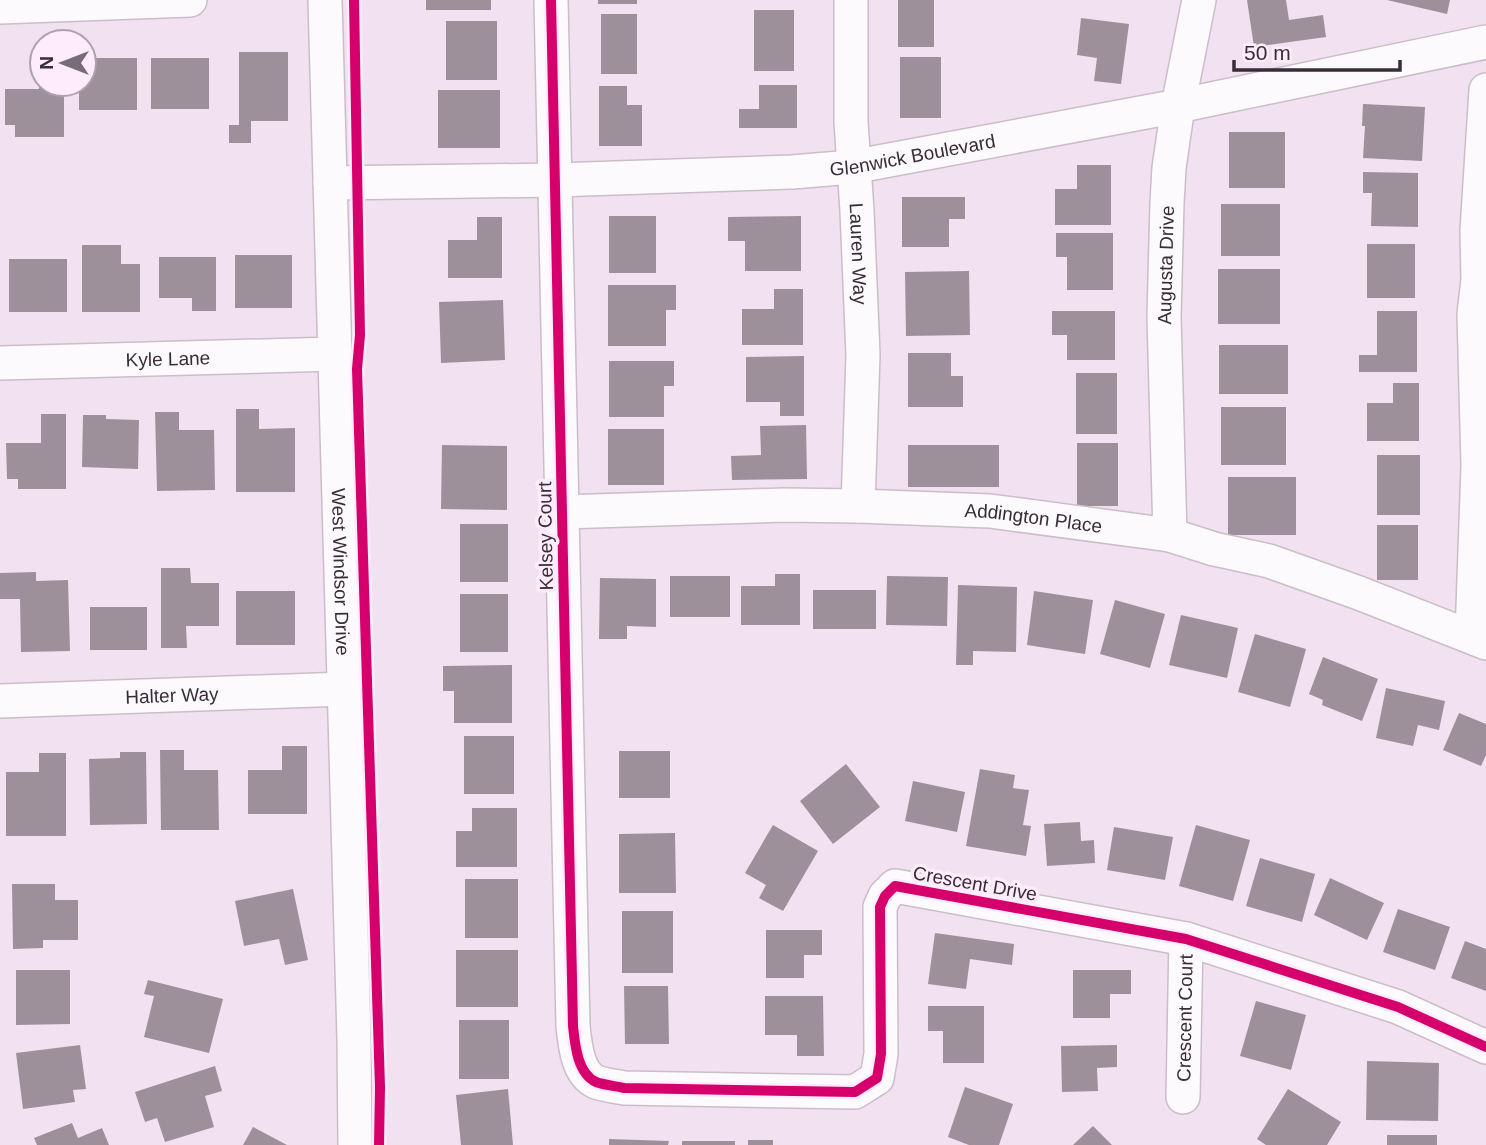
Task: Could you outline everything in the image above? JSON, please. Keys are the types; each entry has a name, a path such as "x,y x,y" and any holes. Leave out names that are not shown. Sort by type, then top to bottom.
{"street":[{"path":"0,7 190,0"},
{"name":"West Windsor Drive","path":"325,0 355,1145"},
{"name":"Kelsey Court","path":"551,0 573,1026 575,1048 583,1069"},
{"name":"Lauren Way","path":"851,0 852,167 857,211 863,355 858,506"},
{"name":"Augusta Drive","path":"1170,535 1164,317 1169,180 1178,106 1199,0"},
{"name":"Glenwick Boulevard","path":"330,183 555,180 792,172 852,167 1178,106 1486,42"},
{"path":"1479,640 1474,314 1478,280 1476,230 1486,90"},
{"name":"Kyle Lane","path":"0,363 334,354"},
{"name":"Addington Place","path":"562,512 784,505 858,506 990,511 1170,535 1214,549 1269,561 1479,640"},
{"name":"Halter Way","path":"0,701 344,689"},
{"name":"Crescent Drive","path":"583,1069 594,1081 624,1088 855,1092 877,1078 881,1054 880,907 885,896 895,886 1186,939 1398,1007 1486,1047"},
{"name":"Crescent Court","path":"1183,1097 1186,939"}],"building":[{"path":"426,0 491,0 491,10 426,10"},
{"path":"598,0 637,0 637,4 598,4"},
{"path":"898,0 934,0 934,47 898,47"},
{"path":"1247,0 1286,0 1289,20 1323,15 1326,37 1254,47"},
{"path":"1387,0 1450,0 1447,14"},
{"path":"754,10 794,10 794,71 754,71"},
{"path":"601,14 637,14 637,74 601,74"},
{"path":"1081,18 1129,24 1121,84 1094,81 1097,58 1077,55"},
{"path":"446,21 497,21 497,80 446,80"},
{"path":"239,52 288,52 288,121 251,121 251,143 229,143 229,125 239,125"},
{"path":"900,57 941,57 941,118 900,118"},
{"path":"98,58 137,58 137,110 79,110 79,98 98,98"},
{"path":"151,58 209,58 209,109 151,109"},
{"path":"759,85 797,85 797,128 739,128 739,109 759,109"},
{"path":"599,86 627,86 627,105 642,105 642,146 599,146"},
{"path":"5,89 28,89 28,98 64,98 64,137 15,137 15,125 5,125"},
{"path":"438,90 500,90 500,148 438,148"},
{"path":"1363,104 1425,107 1422,161 1363,158"},
{"path":"1229,132 1285,132 1285,188 1229,188"},
{"path":"1077,165 1111,165 1111,225 1055,225 1055,189 1077,189"},
{"path":"1363,172 1418,173 1418,227 1371,226 1372,193 1363,193"},
{"path":"902,197 965,197 965,219 949,219 949,247 902,247"},
{"path":"1221,204 1280,204 1280,256 1221,256"},
{"path":"609,216 656,216 656,273 609,273"},
{"path":"801,216 801,271 745,271 745,241 728,241 728,217"},
{"path":"477,217 502,217 502,278 448,278 448,240 477,240"},
{"path":"1056,233 1113,233 1113,290 1067,290 1067,257 1056,257"},
{"path":"1367,244 1415,244 1415,298 1367,298"},
{"path":"82,245 121,245 121,264 140,264 140,312 82,312"},
{"path":"235,255 292,255 292,308 235,308"},
{"path":"159,257 216,257 216,311 192,311 192,298 159,298"},
{"path":"9,259 67,259 67,312 9,312"},
{"path":"1218,269 1280,269 1280,324 1218,324"},
{"path":"969,271 970,335 906,336 905,272"},
{"path":"608,285 676,285 676,310 666,310 666,346 608,346"},
{"path":"774,289 803,289 803,345 742,345 742,309 774,309"},
{"path":"503,300 505,360 441,363 439,302"},
{"path":"1052,311 1115,311 1115,360 1067,360 1067,335 1052,335"},
{"path":"1377,311 1417,311 1417,372 1359,372 1359,355 1377,355"},
{"path":"1219,345 1288,345 1288,394 1219,394"},
{"path":"908,353 951,353 951,376 963,376 963,407 908,407"},
{"path":"804,356 804,416 780,416 780,402 746,402 746,357"},
{"path":"609,361 674,361 674,386 664,386 664,417 609,417"},
{"path":"1076,373 1117,373 1117,434 1076,434"},
{"path":"1393,383 1419,383 1419,441 1367,441 1367,403 1393,403"},
{"path":"1221,407 1286,407 1286,465 1221,465"},
{"path":"236,409 259,409 259,429 295,428 295,492 236,492"},
{"path":"155,412 179,412 179,430 214,430 215,490 157,491"},
{"path":"41,414 66,414 66,489 18,489 18,479 7,479 6,443 41,443"},
{"path":"83,415 139,420 138,469 82,467"},
{"path":"806,425 807,479 732,480 731,456 761,455 760,426"},
{"path":"608,429 664,429 664,485 608,485"},
{"path":"1077,443 1118,443 1118,506 1077,506"},
{"path":"442,445 507,446 507,510 441,509"},
{"path":"908,445 999,445 999,487 908,487"},
{"path":"1377,455 1420,455 1420,515 1377,515"},
{"path":"1228,477 1296,477 1296,535 1228,535"},
{"path":"460,524 508,524 508,582 460,582"},
{"path":"1377,525 1418,525 1418,580 1377,580"},
{"path":"161,568 190,568 191,583 219,583 219,626 186,626 187,648 161,648"},
{"path":"36,572 36,581 68,580 70,651 21,652 20,599 0,599 0,573"},
{"path":"775,574 800,574 800,625 741,625 741,586 775,586"},
{"path":"670,576 730,576 730,617 670,617"},
{"path":"887,576 948,577 947,626 886,625"},
{"path":"600,578 656,579 656,627 627,626 627,639 599,639"},
{"path":"958,585 1017,587 1016,652 973,651 973,665 956,665"},
{"path":"813,590 876,590 876,629 813,629"},
{"path":"236,591 295,591 295,645 236,645"},
{"path":"1034,591 1093,600 1085,654 1027,645"},
{"path":"460,594 508,594 508,652 460,652"},
{"path":"1115,600 1165,614 1150,668 1100,654"},
{"path":"90,607 147,607 147,650 90,650"},
{"path":"1181,615 1238,628 1227,678 1169,665"},
{"path":"1255,634 1306,649 1290,707 1238,692"},
{"path":"1323,657 1378,679 1362,721 1322,705 1323,700 1309,694"},
{"path":"512,665 512,723 454,723 454,691 443,691 443,666"},
{"path":"1386,688 1445,701 1439,730 1418,725 1413,746 1376,738"},
{"path":"1459,713 1486,724 1486,755 1481,766 1443,750"},
{"path":"464,736 514,736 514,794 464,794"},
{"path":"282,746 307,746 307,814 248,814 248,770 282,770"},
{"path":"160,750 184,750 184,770 218,770 219,830 161,830"},
{"path":"619,751 670,751 670,798 619,798"},
{"path":"120,752 146,752 147,824 90,825 89,759 120,758"},
{"path":"39,753 66,753 66,836 6,836 6,772 39,772"},
{"path":"846,764 880,807 833,844 800,801"},
{"path":"980,769 1015,775 1013,788 1029,790 1023,825 1031,826 1026,856 966,846"},
{"path":"913,781 965,792 957,832 905,821"},
{"path":"472,808 517,808 517,867 456,867 456,831 472,831"},
{"path":"1080,822 1081,841 1094,840 1095,863 1047,866 1044,824"},
{"path":"773,825 818,851 783,911 759,898 766,885 745,873"},
{"path":"1196,825 1250,840 1233,901 1179,886"},
{"path":"1114,827 1173,837 1165,880 1107,870"},
{"path":"675,833 676,893 619,893 619,834"},
{"path":"1260,858 1315,874 1302,922 1246,906"},
{"path":"1330,878 1384,903 1367,940 1314,915"},
{"path":"465,879 518,879 518,938 465,938"},
{"path":"12,884 55,884 55,900 78,900 78,940 43,940 43,948 13,949"},
{"path":"293,889 308,960 285,965 279,939 244,946 235,901"},
{"path":"1398,909 1450,927 1435,970 1383,952"},
{"path":"622,911 673,911 673,973 622,973"},
{"path":"766,930 822,930 822,955 804,955 804,978 766,978"},
{"path":"935,933 1014,944 1012,965 970,959 966,989 928,984"},
{"path":"1465,941 1486,949 1486,991 1451,978"},
{"path":"456,950 518,950 518,1007 456,1007"},
{"path":"16,970 70,970 70,1024 16,1025"},
{"path":"1073,970 1131,970 1131,994 1110,994 1110,1018 1073,1018"},
{"path":"148,980 223,999 209,1053 144,1037 154,996 144,994"},
{"path":"624,986 668,986 669,1044 625,1044"},
{"path":"765,996 823,996 824,1056 797,1056 797,1035 765,1035"},
{"path":"1256,1001 1306,1015 1291,1070 1240,1056"},
{"path":"928,1006 984,1006 984,1063 943,1063 943,1031 928,1031"},
{"path":"459,1020 509,1020 509,1079 459,1079"},
{"path":"80,1045 86,1089 73,1090 75,1102 23,1109 16,1053"},
{"path":"1117,1045 1117,1067 1097,1068 1098,1091 1062,1092 1061,1046"},
{"path":"1367,1061 1439,1063 1438,1121 1366,1120"},
{"path":"215,1066 222,1091 205,1096 214,1127 165,1142 157,1118 145,1122 135,1092"},
{"path":"965,1087 1013,1104 999,1145 969,1145 948,1137"},
{"path":"508,1089 513,1145 461,1145 456,1095"},
{"path":"1288,1089 1341,1122 1327,1145 1266,1145 1257,1139"},
{"path":"72,1123 78,1138 102,1128 109,1145 37,1145 34,1138"},
{"path":"1093,1126 1112,1145 1073,1145"},
{"path":"253,1127 287,1145 243,1145"},
{"path":"1387,1135 1437,1135 1437,1145 1387,1145"},
{"path":"609,1139 669,1141 668,1145 609,1145"},
{"path":"748,1140 773,1140 773,1145 748,1145"},
{"path":"682,1141 735,1141 735,1145 682,1145"}],"cycle path":[{"path":"354,0 360,335 357,369 380,1087 379,1145"},
{"path":"551,0 573,1026 578,1057 590,1078 599,1083 624,1088 855,1092 877,1078 881,1054 880,907 885,896 895,886 1186,939 1398,1007 1486,1047"}]}
